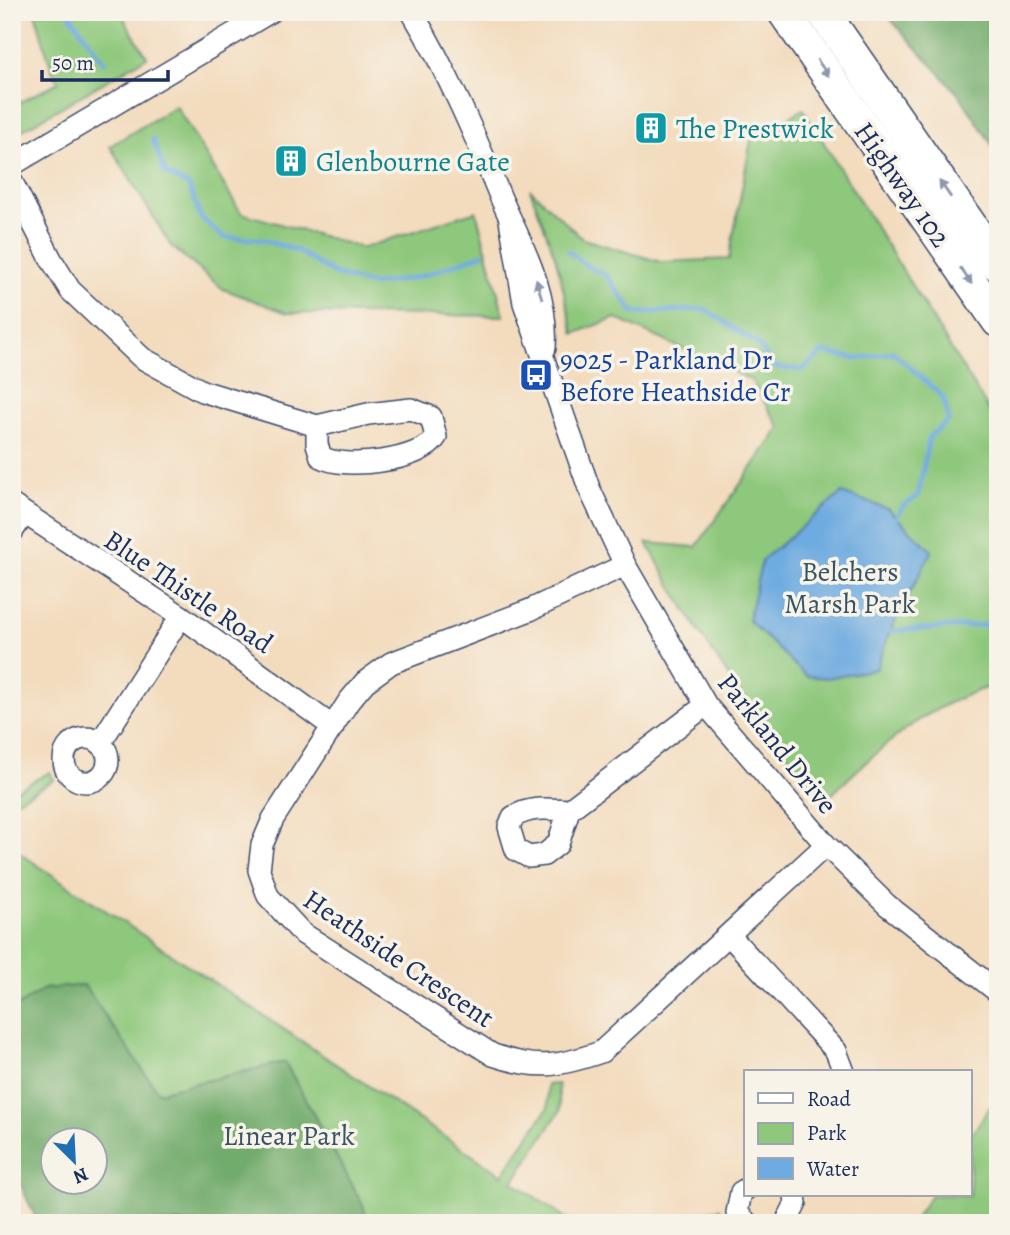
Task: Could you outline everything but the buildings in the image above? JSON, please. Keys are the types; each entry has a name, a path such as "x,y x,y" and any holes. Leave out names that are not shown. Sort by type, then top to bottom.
{"highway":[{"name":"Highway 102","path":"785,12 998,321"},
{"name":"Highway 102","path":"823,12 998,265"}],"street":[{"path":"12,165 270,12"},
{"name":"Parkland Drive","path":"412,12 445,68 532,267 547,324 545,356 589,488 625,565 706,705 826,845 887,905 998,992"},
{"path":"12,182 51,259 71,290 142,358 202,391 317,426 368,414 411,409 431,417 436,437 424,451 413,454 346,464 332,463 321,457 317,444 317,426"},
{"name":"Blue Thistle Road","path":"16,517 181,616 332,727"},
{"name":"Heathside Crescent","path":"625,565 530,610 391,663 365,682 332,727 274,819 262,845 259,870 268,896 302,933 493,1055 525,1066 553,1065 601,1052 826,845"},
{"path":"100,743 181,616"},
{"path":"569,810 706,705"},
{"path":"729,935 836,1051 843,1070"},
{"path":"744,1190 741,1192 737,1213 747,1223"},
{"path":"786,1223 796,1203 795,1196"}],"green space":[{"path":"35,12 120,12 147,57 12,136 12,106 59,82 52,71"},
{"path":"884,12 998,12 998,154 960,96"},
{"path":"176,106 241,213 363,248 476,211 504,316 287,313 223,289 171,246 110,146"},
{"name":"Belchers Marsh Park","path":"803,109 998,425 998,684 971,693 924,717 884,746 825,801 751,709 686,611 647,543 696,547 780,428 751,380 615,318 574,334 556,259 530,189 583,239 661,262 729,259 751,140"},
{"path":"50,772 54,780 12,803 12,792"},
{"name":"Linear Park","path":"12,848 502,1175 548,1108 547,1085 558,1084 560,1111 513,1182 573,1223 479,1223 467,1215 464,1223 261,1223 12,1061"},
{"path":"84,985 158,1092 285,1062 364,1207 366,1223 38,1223 12,1166 12,1010 44,989"},
{"path":"998,1095 998,1223 912,1223 930,1196 972,1196 972,1134"},
{"path":"720,1209 722,1218 696,1223 656,1223"}],"water":[{"path":"842,493 888,509 932,551 890,631 876,669 827,678 806,676 748,620 762,560"}],"waterway":[{"path":"68,12 104,62"},
{"path":"153,139 165,173 189,186 201,218 223,237 263,240 298,251 334,274 372,285 419,277 483,254"},
{"path":"568,251 587,266 606,275 634,313 705,309 757,344 775,367 802,370 823,352 857,359 893,352 943,397 949,420 929,437 918,496 903,506 896,517"},
{"path":"890,631 998,624"}],"place":[{"name":"The Prestwick","path":"651,128"},
{"name":"Glenbourne Gate","path":"291,161"},
{"name":"9025 - Parkland Dr Before Heathside Cr","path":"536,375"}]}
